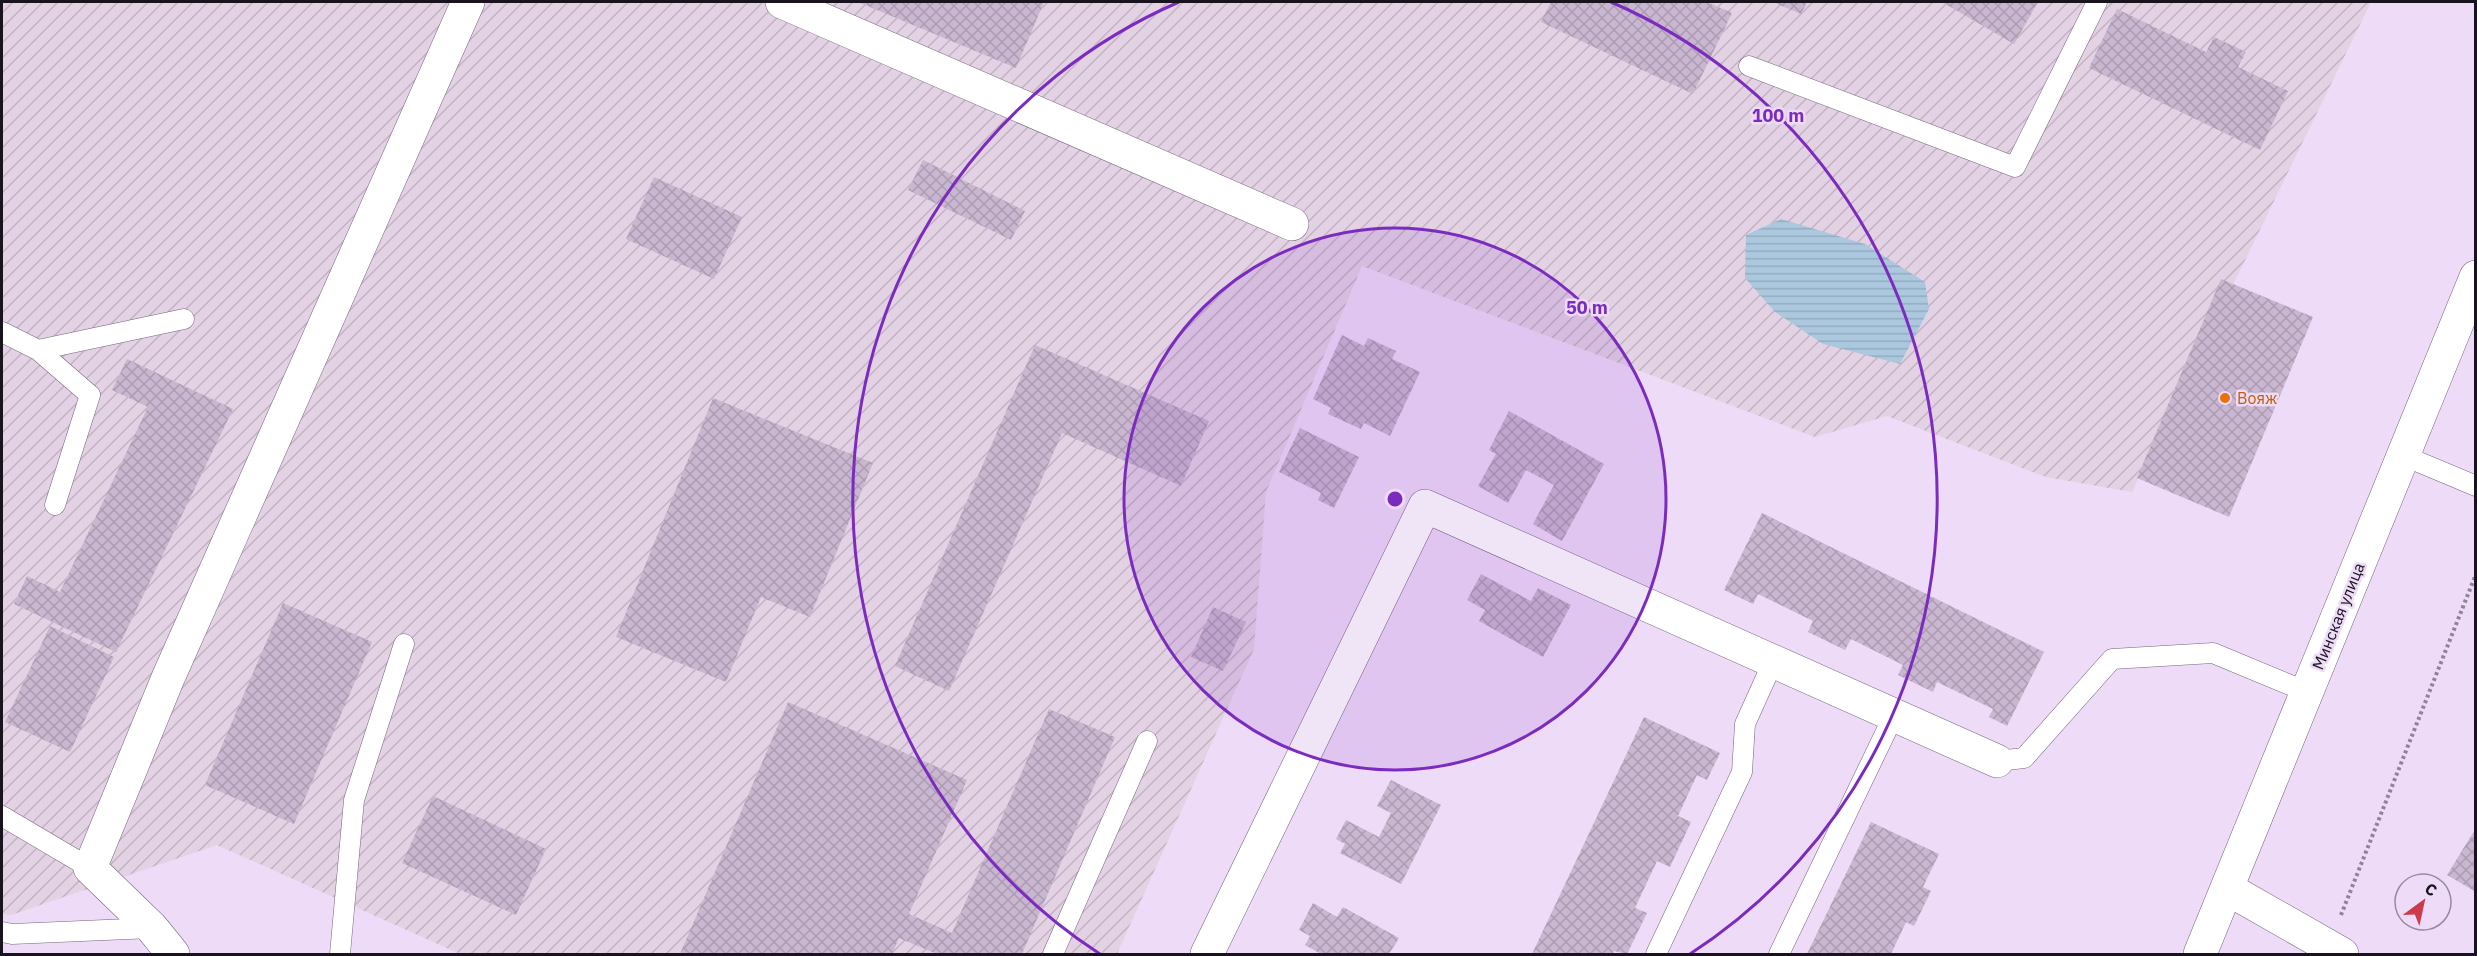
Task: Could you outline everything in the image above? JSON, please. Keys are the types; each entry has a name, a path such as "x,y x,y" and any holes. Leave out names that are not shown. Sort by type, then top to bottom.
{"street":[{"path":"173,954 152,928 90,868 168,678 468,2"},
{"path":"782,2 1293,224"},
{"name":"Минская улица","path":"2200,954 2475,277"},
{"path":"1207,954 1425,506 1997,761"},
{"path":"2228,889 2335,950"}],"lane":[{"path":"1749,66 2016,167 2097,2"},
{"path":"38,350 184,319"},
{"path":"2,332 38,350 90,395 55,505"},
{"path":"2402,455 2475,486"},
{"path":"340,954 354,800 404,644"},
{"path":"1997,761 2024,758 2112,659 2213,653 2307,692"},
{"path":"1656,954 1742,772 1745,724 1773,662"},
{"path":"1779,954 1894,716"},
{"path":"1053,954 1147,741"},
{"path":"2,816 90,868"},
{"path":"2,932 12,934 152,928"}],"path":[{"path":"2335,950 2475,574"}],"shaded area":[{"path":"2,2 2371,2 2132,492 2046,477 1887,416 1815,437 1362,266 1266,492 1254,649 1117,954 460,954 217,845 11,915 2,914"}],"water":[{"path":"1781,219 1865,244 1925,282 1929,309 1900,364 1823,344 1775,312 1745,278 1746,235"}],"building":[{"path":"858,2 1044,2 1016,68"},
{"path":"1551,2 1707,2 1732,13 1693,94 1541,22"},
{"path":"1773,2 1807,2 1801,14"},
{"path":"1942,2 2038,2 2014,44"},
{"path":"2117,9 2206,52 2214,37 2246,52 2238,67 2288,91 2260,150 2089,68"},
{"path":"923,160 1025,211 1011,240 908,190"},
{"path":"654,177 742,217 714,279 626,239"},
{"name":"Вояж","path":"2221,279 2313,317 2229,517 2137,478"},
{"path":"1342,335 1364,346 1368,338 1396,351 1392,359 1420,372 1390,436 1364,423 1361,429 1328,414 1331,408 1313,399"},
{"path":"1035,345 1209,421 1181,486 1062,433 949,691 895,666"},
{"path":"127,359 233,409 116,652 14,604 27,576 60,592 148,407 112,390"},
{"path":"713,398 873,463 810,617 761,597 726,682 616,637"},
{"path":"1509,411 1604,464 1562,541 1533,524 1554,485 1526,470 1508,503 1478,486 1496,454 1489,450"},
{"path":"1300,428 1359,457 1334,508 1318,500 1321,493 1279,472"},
{"path":"1762,513 2044,652 2007,726 1989,717 1993,709 1937,682 1933,692 1898,675 1903,665 1851,639 1845,650 1808,632 1813,621 1758,594 1753,604 1724,590"},
{"path":"1481,574 1531,601 1538,588 1571,605 1543,657 1479,621 1485,610 1467,600"},
{"path":"283,603 372,642 294,824 205,785"},
{"path":"1213,607 1246,622 1223,671 1191,657"},
{"path":"50,626 114,657 70,752 5,722"},
{"path":"788,702 967,780 909,914 952,933 1049,709 1115,737 1022,954 937,954 899,938 892,954 680,954"},
{"path":"1644,717 1720,753 1707,780 1697,775 1678,816 1691,822 1670,867 1657,861 1635,908 1647,913 1627,954 1614,951 1613,954 1532,954"},
{"path":"1391,780 1441,805 1401,884 1340,853 1345,844 1336,839 1346,820 1379,837 1391,813 1377,806"},
{"path":"433,796 546,849 516,915 402,863"},
{"path":"1871,822 1939,854 1923,887 1931,891 1914,926 1906,922 1891,954 1807,954"},
{"path":"2476,828 2476,892 2453,879 2453,872 2449,872"},
{"path":"1313,903 1337,917 1343,907 1399,938 1389,954 1321,954 1305,945 1310,936 1299,930"}],"place":[{"name":"Вояж","path":"2225,398"}]}
